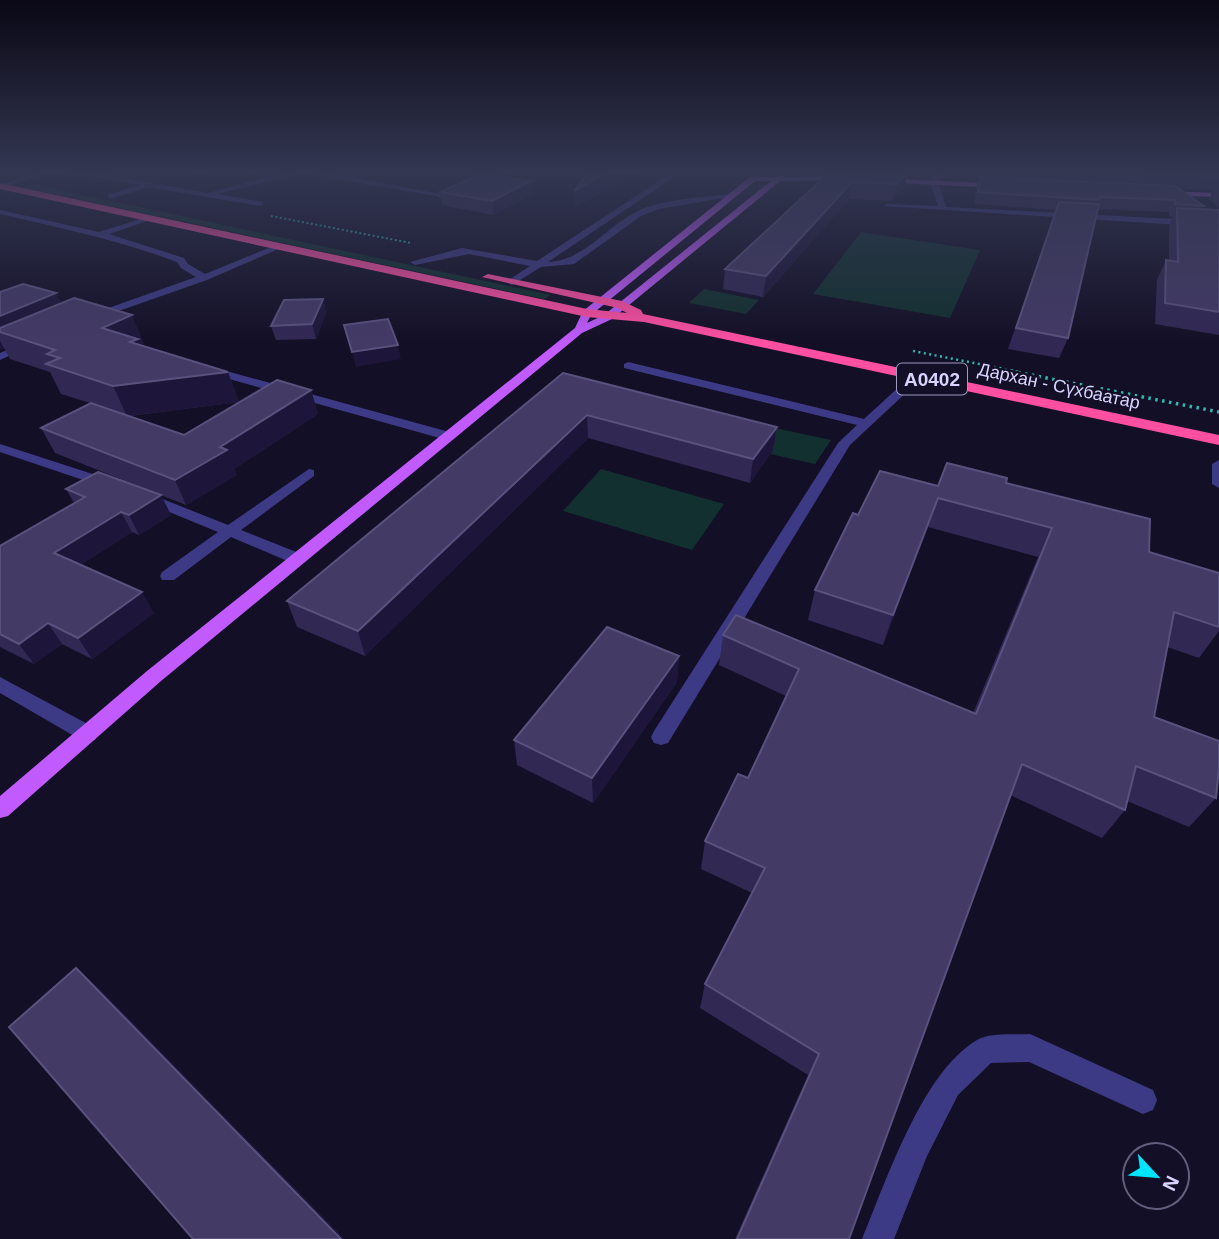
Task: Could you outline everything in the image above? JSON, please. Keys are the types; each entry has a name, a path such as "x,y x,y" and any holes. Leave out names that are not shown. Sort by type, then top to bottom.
{"highway":[{"path":"196,229 587,313 608,317 644,318"},
{"path":"402,259 439,267"},
{"path":"474,274 622,305 644,318"},
{"name":"Дархан - Сүхбаатар","path":"644,318 1219,440"}],"main road":[{"path":"578,331 587,313 690,229"},
{"path":"0,809 448,436 578,331 608,317 716,229"}],"street":[{"path":"72,229 181,260 184,266 204,278"},
{"path":"99,235 116,229"},
{"path":"512,282 592,229"},
{"path":"415,262 468,251 538,265 571,262 618,229"},
{"path":"74,325 204,278 279,247"},
{"path":"0,357 37,341"},
{"path":"193,366 448,436"},
{"path":"628,366 866,423"},
{"path":"661,737 845,443 918,376"},
{"path":"0,448 130,491 298,559"},
{"path":"1219,464 1219,484"},
{"path":"168,576 309,473"},
{"path":"0,684 88,734"},
{"path":"878,1239 916,1147 948,1085 985,1050 1030,1048 1143,1100"}],"path":[{"path":"339,229 456,252"},
{"path":"910,350 1219,412"}],"green space":[{"path":"216,229 241,229 551,295 544,299"},
{"path":"861,232 980,250 950,318 813,294"},
{"path":"704,289 759,300 746,314 689,303"},
{"path":"756,424 831,440 815,464 770,454 772,450"},
{"path":"601,469 724,504 692,550 563,511"}],"building":[{"path":"768,229 809,229 766,276 725,269"},
{"path":"1050,229 1093,229 1068,338 1016,328"},
{"path":"1177,229 1219,229 1219,312 1165,303 1166,260 1178,262"},
{"path":"23,284 56,293 0,316 0,292"},
{"path":"74,298 132,315 102,328 138,339 130,342 228,372 113,386 46,364 60,358 47,354 55,350 0,332 0,328"},
{"path":"323,299 312,324 271,326 284,300"},
{"path":"388,319 398,345 352,352 344,325"},
{"path":"563,373 777,427 753,459 587,415 358,631 287,601"},
{"path":"277,380 311,390 220,447 227,450 175,480 41,428 91,403 184,435"},
{"path":"947,463 1007,478 1006,483 1150,519 1149,552 1219,573 1219,627 1174,612 1154,717 1219,741 1216,798 1136,766 1125,810 1022,764 849,1239 737,1239 819,1054 705,984 765,868 705,841 738,774 748,778 799,669 723,635 736,615 976,714 1052,528 938,498 893,615 815,590 853,513 858,515 880,471 938,486"},
{"path":"98,472 161,495 129,515 121,512 54,553 142,592 78,638 48,623 19,644 0,634 0,546 85,497 66,489"},
{"path":"607,627 679,656 592,778 514,740"},
{"path":"76,968 341,1239 193,1239 9,1027"}]}
